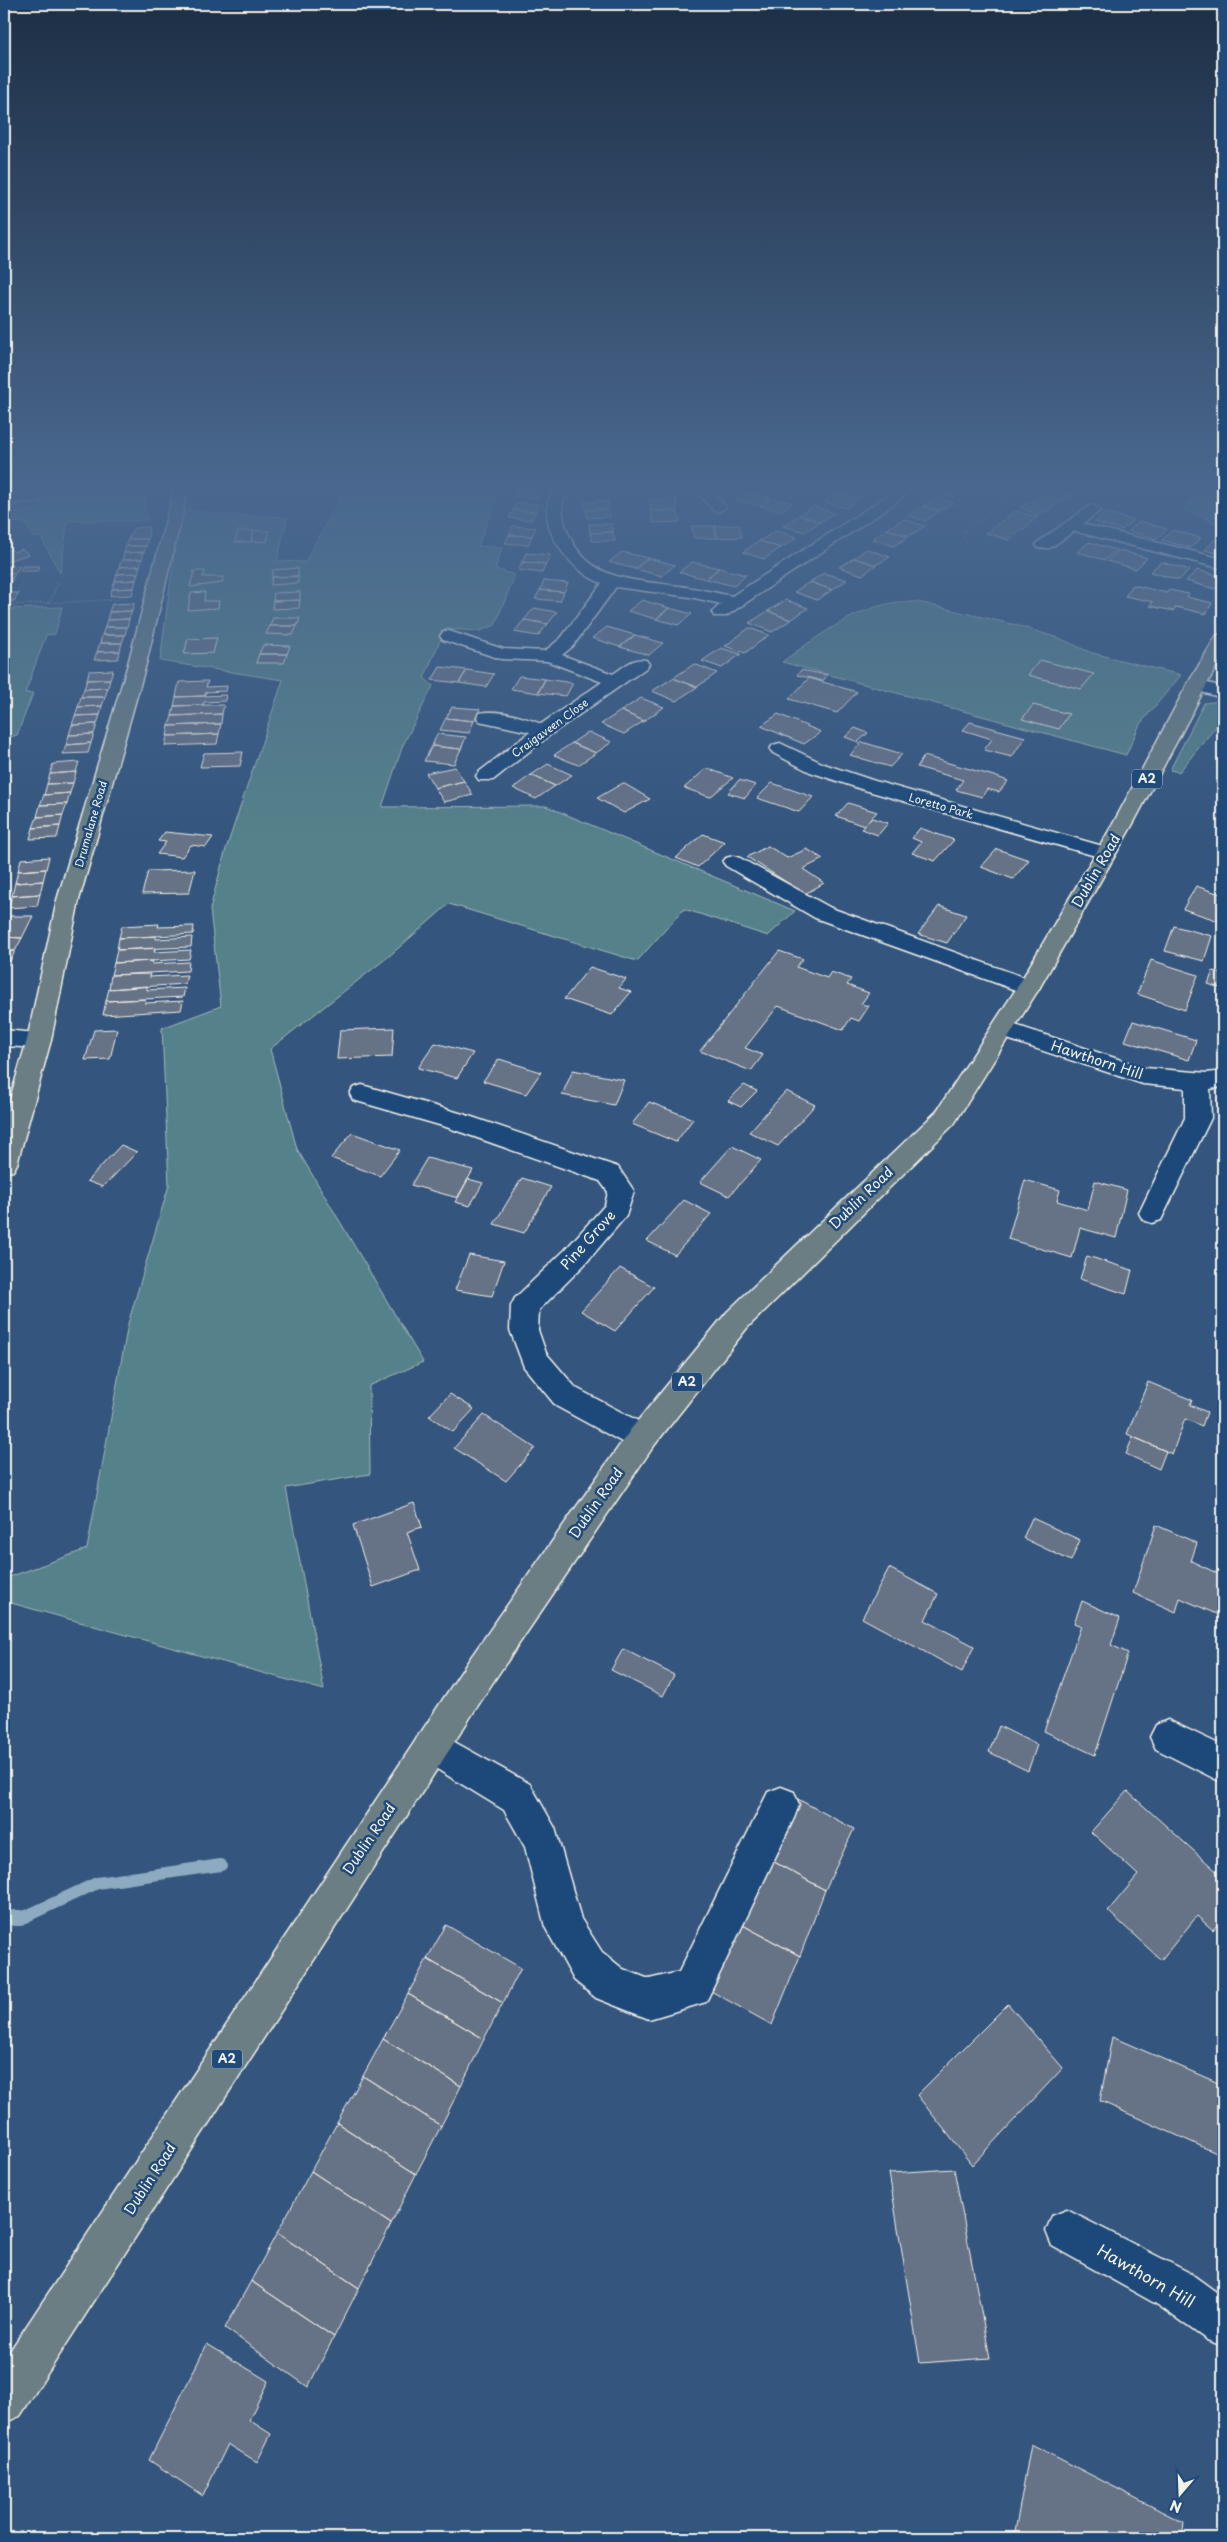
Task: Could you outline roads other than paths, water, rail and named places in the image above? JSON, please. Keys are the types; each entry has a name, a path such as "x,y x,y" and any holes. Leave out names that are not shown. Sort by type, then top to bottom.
{"main road":[{"name":"Drumalane Road","path":"4,1164 39,1040 68,900 137,664 151,605"},
{"name":"Dublin Road","path":"4,2400 431,1746 556,1559 642,1438 737,1320 944,1118 1029,988 1106,853 1196,685 1223,639"}],"street":[{"path":"549,656 567,642 595,605"},
{"path":"720,612 731,605"},
{"path":"449,636 501,654 549,656 615,681"},
{"name":"Craigaveen Close","path":"486,776 543,730 640,664"},
{"path":"1196,685 1223,692"},
{"path":"486,717 522,723 543,730"},
{"name":"Loretto Park","path":"780,749 817,768 868,785 1106,853"},
{"path":"734,862 823,913 1029,988"},
{"name":"Hawthorn Hill","path":"1003,1029 1143,1076 1198,1080 1223,1079"},
{"path":"4,1038 39,1040"},
{"path":"1152,1213 1198,1118 1198,1080"},
{"name":"Pine Grove","path":"362,1094 454,1120 609,1174 621,1191 617,1209 575,1257 526,1306 524,1330 534,1359 566,1397 642,1438"},
{"path":"1168,1737 1223,1765"},
{"path":"431,1746 517,1796 542,1841 564,1927 588,1966 610,1984 648,1999 692,1988 781,1805"},
{"name":"Hawthorn Hill","path":"1067,2231 1174,2288 1223,2324"}],"waterway":[{"path":"18,1920 97,1883 221,1865"},
{"path":"4,1914 16,1920"},
{"path":"14,1918 20,1918"}]}
